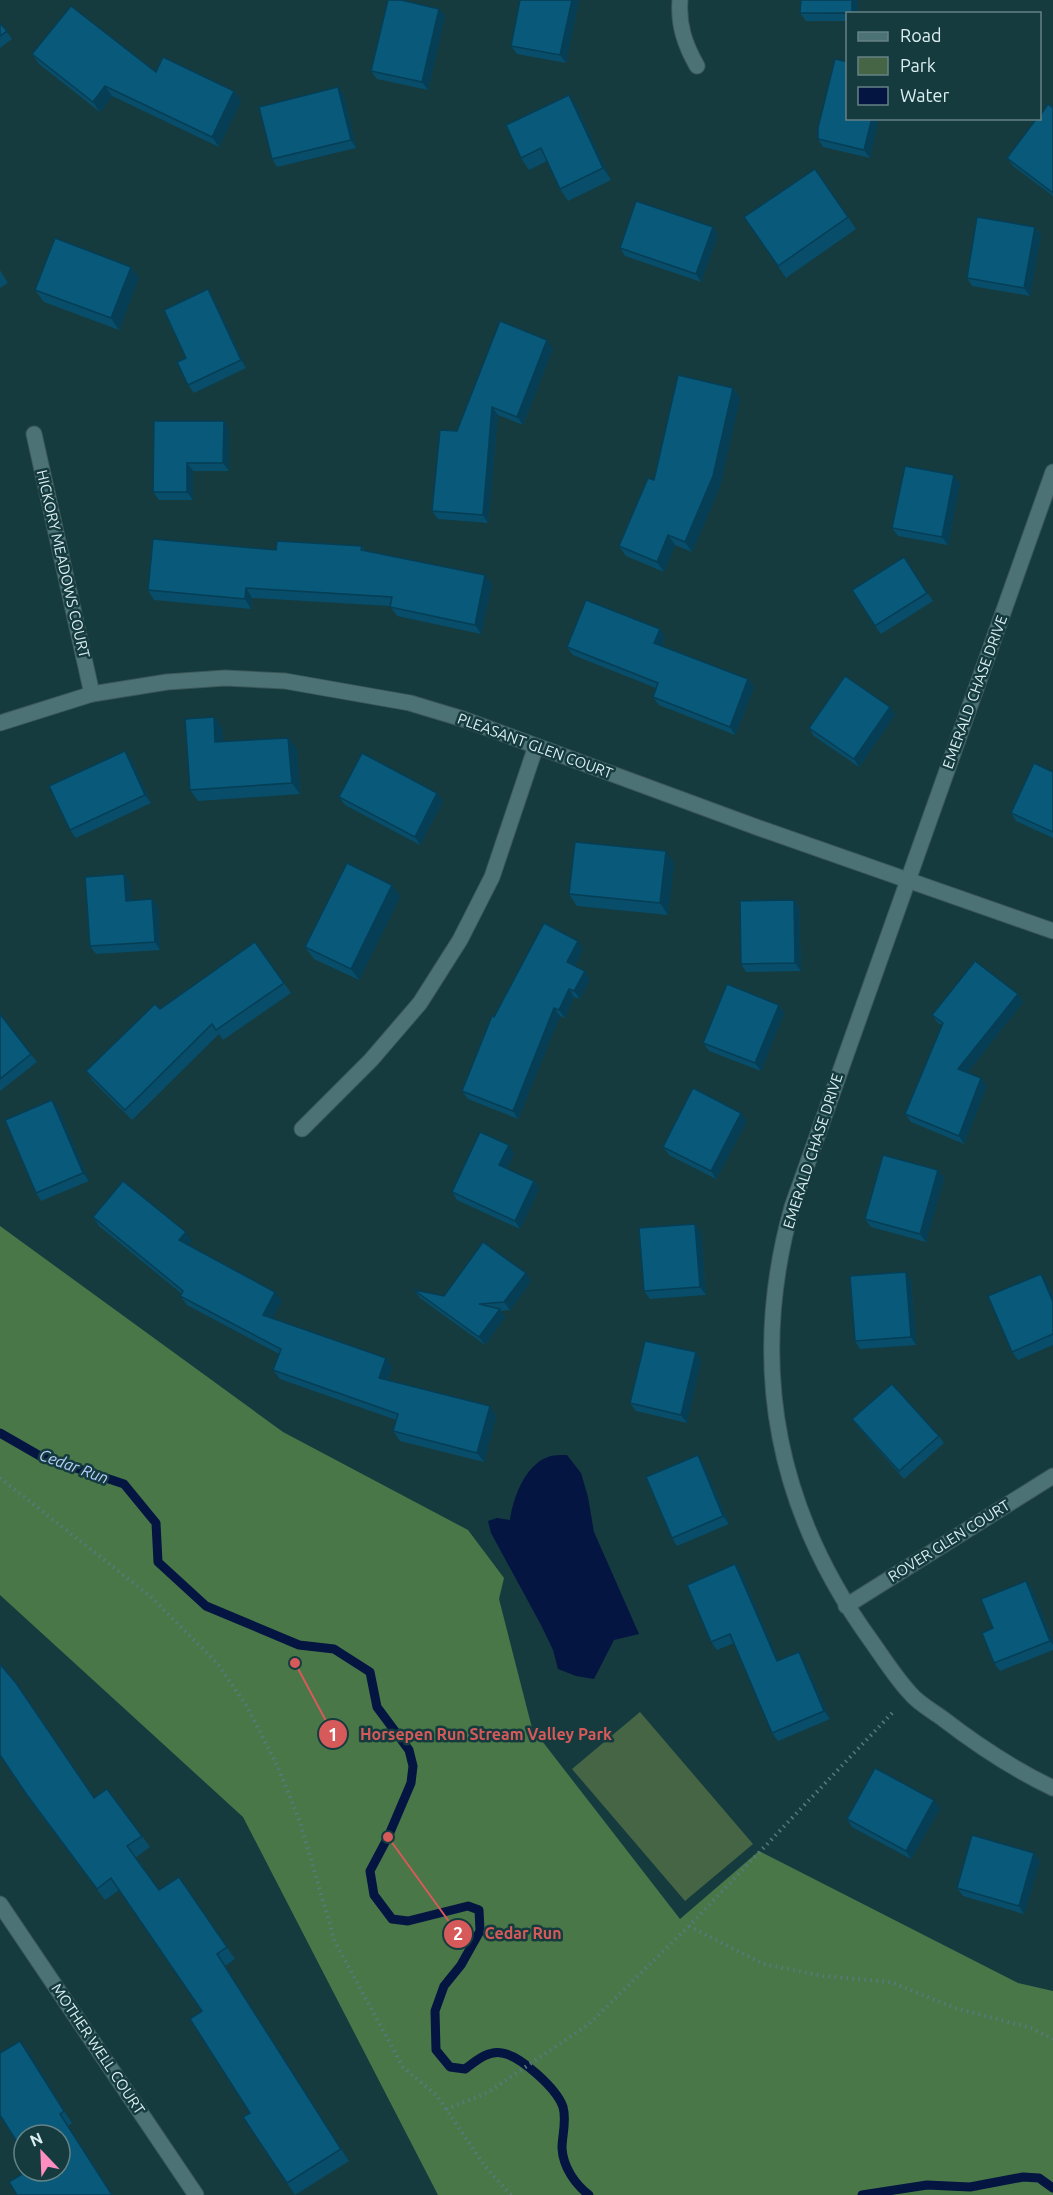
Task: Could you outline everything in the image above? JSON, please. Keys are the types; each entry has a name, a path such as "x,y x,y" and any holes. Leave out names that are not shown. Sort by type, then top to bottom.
{"street":[{"path":"680,0 679,10 684,42 697,66"},
{"name":"HICKORY MEADOWS COURT","path":"34,434 92,694"},
{"name":"EMERALD CHASE DRIVE","path":"1053,472 792,1207 774,1294 771,1366 777,1426 790,1484 815,1548 846,1606 910,1694 969,1738 1026,1775 1053,1788"},
{"name":"PLEASANT GLEN COURT","path":"0,723 92,694 167,682 225,678 285,681 410,704 464,719 759,828 1053,931"},
{"path":"302,1129 371,1060 420,1003 460,940 492,877 536,746"},
{"name":"ROVER GLEN COURT","path":"846,1606 1053,1476"},
{"name":"MOTHER WELL COURT","path":"0,1904 196,2195"}],"path":[{"path":"0,1478 150,1596 217,1663 246,1705 278,1767 300,1822 335,1942 403,2067 437,2096 485,2166 511,2195"},
{"path":"446,2109 487,2093 590,2024 689,1926 910,1694"},
{"path":"689,1926 763,1964 823,1976 891,1983 955,2008 1031,2028 1053,2039"}],"green space":[{"path":"0,1226 283,1432 468,1530 504,1578 499,1599 532,1728 680,1919 759,1851 1018,1983 1053,1991 1053,2195 438,2195 243,1817 0,1595"},
{"path":"640,1712 753,1844 685,1901 572,1769"}],"water":[{"path":"567,1455 581,1473 594,1532 639,1634 614,1640 594,1679 576,1676 558,1669 553,1650 491,1533 488,1521 497,1518 510,1520 517,1493 533,1467 548,1457"}],"building":[{"path":"388,0 401,0 439,9 422,82 371,71"},
{"path":"520,0 572,0 560,55 511,46"},
{"path":"801,0 852,0 852,12 800,13"},
{"path":"71,6 156,72 163,57 234,91 212,137 105,86 93,102 32,54"},
{"path":"0,23 7,31 0,36"},
{"path":"835,59 846,62 846,120 872,120 864,150 818,139 818,128"},
{"path":"338,87 351,140 272,159 259,107"},
{"path":"569,95 603,168 560,189 541,148 521,158 506,125"},
{"path":"1048,104 1053,108 1053,193 1007,158 1036,120 1041,120 1041,114"},
{"path":"815,169 848,217 778,266 744,217"},
{"path":"636,201 713,227 696,274 620,248"},
{"path":"977,217 1035,227 1024,288 967,278"},
{"path":"55,238 131,267 111,318 35,290"},
{"path":"208,289 241,360 188,385 177,362 186,358 164,310"},
{"path":"500,321 547,340 517,417 492,407 483,515 432,511 440,430 457,431"},
{"path":"678,375 733,388 713,476 685,542 668,535 657,562 619,546 648,478 654,480"},
{"path":"154,421 224,421 223,463 187,463 187,492 153,492"},
{"path":"905,466 954,475 942,537 892,528"},
{"path":"153,539 276,550 277,541 362,546 361,550 485,575 475,625 390,607 392,597 246,588 245,599 148,590"},
{"path":"904,557 927,593 875,626 852,590"},
{"path":"586,600 660,629 654,643 748,679 730,727 653,697 658,683 567,647"},
{"path":"845,676 890,707 854,759 809,728"},
{"path":"214,717 215,742 288,738 292,783 190,790 185,719"},
{"path":"125,751 145,795 70,830 49,786"},
{"path":"362,753 437,793 415,837 339,797"},
{"path":"1034,763 1053,772 1053,832 1011,813"},
{"path":"575,842 666,851 660,903 569,894"},
{"path":"347,863 392,885 351,969 305,947"},
{"path":"124,874 126,901 152,899 155,942 90,946 85,877"},
{"path":"794,900 795,963 741,964 740,901"},
{"path":"544,923 578,941 567,962 585,971 574,991 569,989 559,1010 554,1008 513,1111 462,1091 492,1016 494,1017"},
{"path":"255,942 284,983 216,1030 212,1024 125,1110 86,1071 155,1004 160,1009"},
{"path":"975,961 1018,994 958,1069 981,1078 959,1136 905,1114 943,1023 932,1015"},
{"path":"727,984 779,1005 755,1063 703,1043"},
{"path":"0,1014 31,1054 0,1079"},
{"path":"693,1088 741,1113 711,1171 663,1147"},
{"path":"52,1100 83,1173 36,1193 5,1120"},
{"path":"480,1132 509,1145 499,1165 534,1181 515,1221 452,1192"},
{"path":"883,1155 938,1170 920,1234 865,1219"},
{"path":"123,1181 186,1232 179,1240 275,1292 263,1315 386,1358 379,1378 490,1406 477,1453 393,1431 398,1414 273,1370 281,1349 180,1296 183,1291 93,1217"},
{"path":"695,1224 700,1287 644,1291 639,1228"},
{"path":"483,1242 526,1273 504,1302 479,1304 500,1309 479,1337 414,1290 444,1296"},
{"path":"906,1272 911,1337 855,1341 850,1276"},
{"path":"1041,1274 1053,1302 1053,1334 1012,1352 988,1296"},
{"path":"645,1341 696,1352 681,1415 630,1403"},
{"path":"892,1384 939,1436 899,1471 852,1419"},
{"path":"698,1455 723,1516 672,1538 646,1477"},
{"path":"735,1564 777,1661 799,1652 824,1711 772,1733 730,1634 711,1642 687,1585"},
{"path":"1026,1581 1050,1641 994,1663 982,1633 993,1628 981,1599"},
{"path":"0,1664 16,1683 94,1798 107,1789 142,1836 127,1846 159,1890 179,1877 227,1947 217,1954 341,2149 287,2183 243,2117 250,2113 190,2019 202,2011 111,1878 97,1889 0,1755"},
{"path":"875,1768 934,1800 906,1851 847,1819"},
{"path":"972,1835 1034,1853 1019,1906 957,1888"},
{"path":"20,2041 64,2111 60,2114 66,2123 12,2123 12,2134 0,2115 0,2053"},
{"path":"72,2133 112,2195 17,2195 9,2182 12,2180 12,2183 72,2183"}],"waterway":[{"name":"Cedar Run","path":"0,1433 40,1456 124,1484 156,1523 158,1562 206,1606 299,1645 334,1649 370,1672 377,1707 409,1750 413,1766 411,1783 388,1837 370,1871 374,1895 392,1919 408,1921 468,1906 479,1910 480,1931 461,1965 444,1986 435,2011 436,2050 450,2067 465,2069 482,2057 497,2052 510,2055 537,2074 554,2091 563,2107 562,2148 565,2162 579,2186 589,2195"},
{"name":"Cedar Run","path":"862,2195 927,2185 970,2187 1023,2177 1039,2178 1053,2188"}],"place":[{"name":"Horsepen Run Stream Valley Park","path":"295,1663"},
{"name":"Cedar Run","path":"388,1837"}]}
